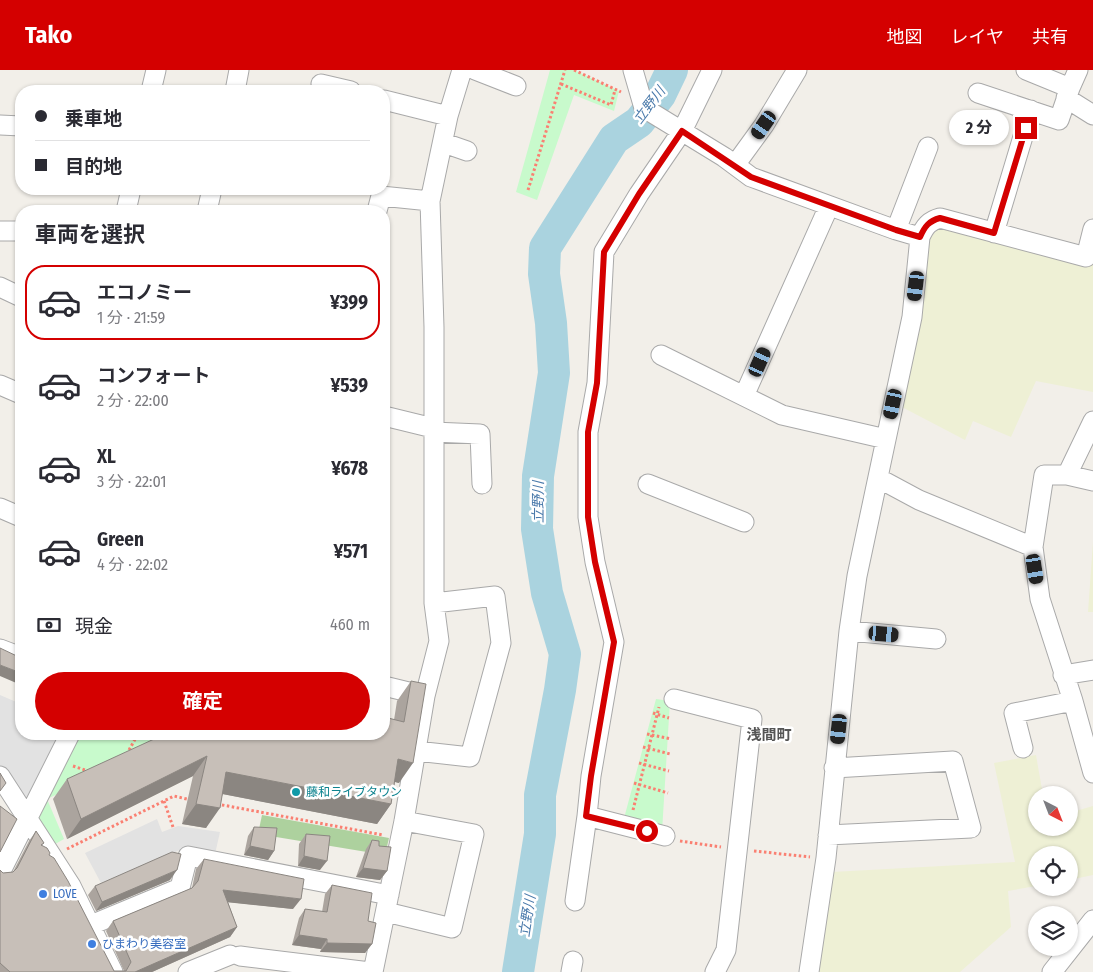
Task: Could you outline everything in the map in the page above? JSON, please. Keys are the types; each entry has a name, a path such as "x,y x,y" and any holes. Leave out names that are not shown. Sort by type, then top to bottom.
{"street":[{"path":"152,85 156,70"},
{"path":"236,85 240,70"},
{"path":"188,972 235,955 372,972 388,904 425,696 439,641 434,603 434,326 430,201 444,143 448,116 462,70"},
{"path":"475,70 516,86"},
{"path":"633,70 644,108 751,177 920,237"},
{"path":"575,900 591,776 614,642 595,562 588,517 588,432 597,383 604,252 639,194 675,127 712,70"},
{"path":"735,165 764,125 797,70"},
{"path":"1026,70 1068,93 1093,115"},
{"path":"978,93 1059,120 1078,70"},
{"path":"321,84 325,85"},
{"path":"390,102 448,116"},
{"path":"994,233 1031,110"},
{"path":"0,125 15,126"},
{"path":"444,143 467,151"},
{"path":"896,230 928,146"},
{"path":"379,205 381,196 430,201"},
{"path":"744,396 829,206"},
{"path":"809,972 828,835 849,631 857,576 912,317 920,237 932,220 940,218 1086,257 1092,225"},
{"path":"1,231 15,232"},
{"path":"0,287 15,294"},
{"path":"661,355 782,415 886,439"},
{"path":"0,385 15,391"},
{"path":"390,418 433,430 480,434 482,484"},
{"path":"1067,475 1093,420"},
{"path":"1093,481 1067,475 1044,475 1033,547 1040,599 1063,675 1073,701 1093,773"},
{"path":"878,478 919,500 1033,547"},
{"path":"648,484 744,522"},
{"path":"0,508 15,514"},
{"path":"416,751 470,757 501,643 495,596 434,603"},
{"path":"849,631 936,639"},
{"path":"0,649 15,655"},
{"path":"1063,675 1093,670"},
{"path":"390,687 425,696"},
{"path":"668,699 752,718 726,950 715,972"},
{"path":"1023,748 1014,713 1073,701"},
{"path":"0,873 67,740"},
{"path":"828,835 971,828 953,761 834,768"},
{"path":"0,776 71,886 112,972"},
{"path":"586,816 665,836"},
{"path":"91,925 180,888 188,856 388,904 452,928 474,834 402,829"},
{"path":"1052,972 1093,920"}],"path":[{"path":"528,190 565,70"},
{"path":"574,70 615,90 640,96"},
{"path":"561,84 611,105 615,90"},
{"path":"629,827 658,715 668,699"},
{"path":"653,713 672,719"},
{"path":"647,734 671,739"},
{"path":"124,753 131,749 135,740"},
{"path":"644,747 670,754"},
{"path":"639,763 669,770"},
{"path":"69,764 86,772 94,768"},
{"path":"634,783 668,794"},
{"path":"51,857 174,796 193,800"},
{"path":"164,801 173,828"},
{"path":"212,803 402,829"}],"green space":[{"path":"550,70 574,70 619,91 614,111 574,95 537,200 516,192"},
{"path":"942,223 1090,264 1093,245 1093,392 1036,381 1011,437 973,421 965,440 900,406 928,241"},
{"path":"1093,542 1093,612 1088,612"},
{"path":"656,699 670,701 662,832 623,822"},
{"path":"67,740 171,740 47,799 64,839 50,847 26,819"},
{"path":"1036,755 1041,786 1028,786 1028,836 1078,836 1078,810 1093,806 1093,875 1078,878 1078,846 1028,846 1028,887 1008,891 1011,927 960,972 815,972 832,872 1015,862 994,763"},
{"path":"262,815 389,838 385,855 258,834"}],"shaded area":[{"path":"0,695 15,701 15,740 67,740 32,809 0,770"},
{"path":"157,819 162,832 178,826 220,832 215,854 180,850 101,883 85,853"}],"building":[{"path":"0,648 15,655 15,671 0,665"},
{"path":"411,681 426,684 413,763 398,759 391,804 226,772 220,808 196,804 207,756 81,819 67,779 152,740 390,740 390,718 404,722"},
{"path":"0,773 6,783 0,791"},
{"path":"0,806 17,819 0,852"},
{"path":"254,827 277,828 274,851 250,846"},
{"path":"36,831 44,843 41,845 47,848 50,853 49,855 54,858 68,881 114,971 126,971 131,962 113,921 192,888 198,881 204,859 304,879 301,899 223,890 237,927 135,972 10,972 0,963 0,870 3,873 13,872 17,868"},
{"path":"306,834 330,836 327,861 304,856"},
{"path":"372,840 379,841 379,846 391,847 387,871 363,868"},
{"path":"172,852 181,854 177,870 102,902 95,886"},
{"path":"332,885 372,893 368,921 376,923 372,944 327,943 327,939 299,935 305,909 327,912"}],"waterway":[{"name":"立野川","path":"518,972 540,834 540,795 565,654 547,593 537,529 538,476 554,373 551,323 544,274 545,248 614,139 639,122 660,95 672,70"}],"place":[{"name":"藤和ライブタウン","path":"296,792"},
{"name":"LOVE","path":"43,894"},
{"name":"ひまわり美容室","path":"92,944"}],"district":[{"name":"浅間町","path":"769,735"}],"route":[{"path":"647,831 586,816 614,642 595,562 588,517 588,432 597,383 604,252 639,194 682,131 724,157 751,177 920,237 932,220 940,218 994,233 1026,128"}]}
